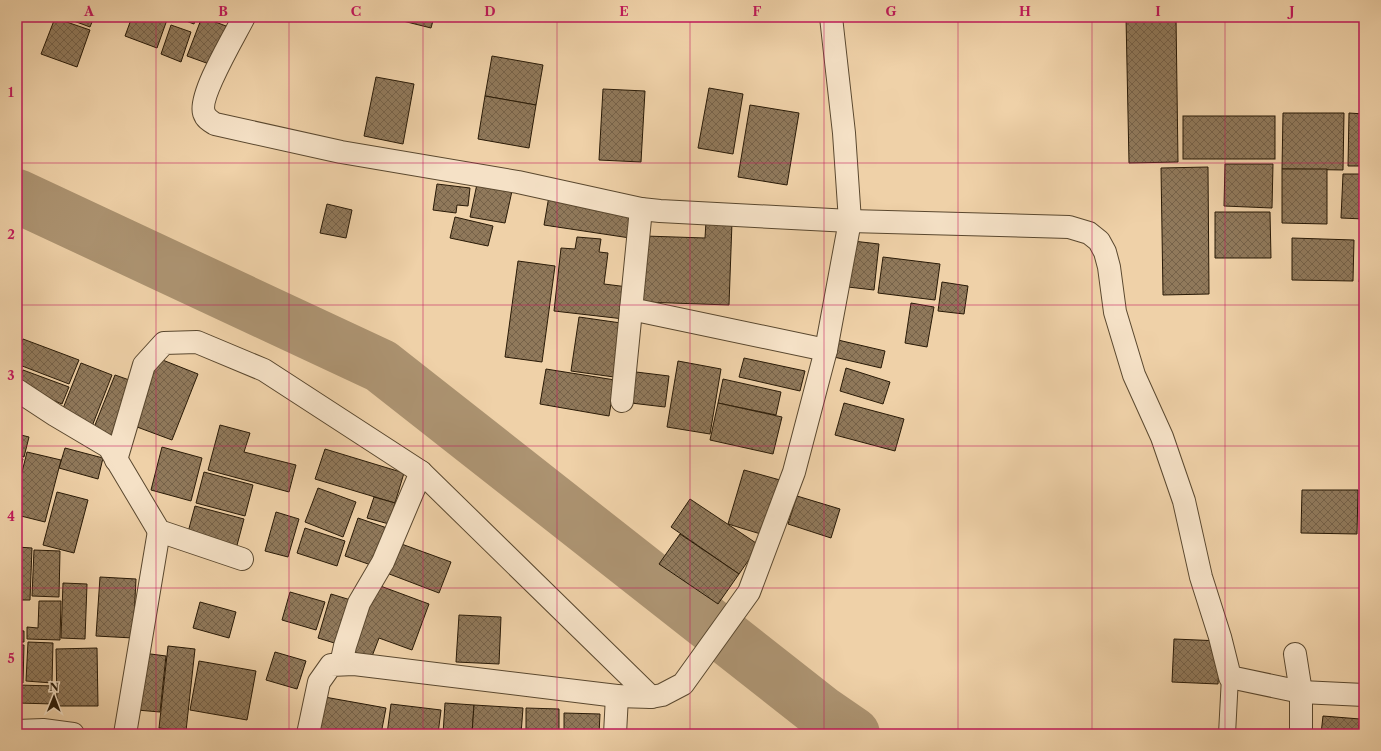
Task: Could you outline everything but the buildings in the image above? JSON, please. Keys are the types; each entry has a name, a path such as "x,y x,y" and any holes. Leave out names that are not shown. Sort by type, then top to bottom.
{"street":[{"path":"244,17 209,85 205,97 203,105 204,113 208,120 215,124 341,152 518,182 641,209 850,221 1069,227 1089,233 1099,241 1105,252 1109,267 1115,312 1134,375 1162,437 1184,501 1201,577 1220,637 1236,678 1295,691 1364,695"},
{"path":"308,734 319,682 332,664 354,664 617,696 651,697 662,695 683,684 749,592 794,472 826,350 850,221 844,133 831,17"},
{"path":"622,401 641,209"},
{"path":"631,309 826,350"},
{"path":"116,460 144,365 164,342 197,342 264,370 421,472 651,697"},
{"path":"17,390 108,447 159,531 242,559"},
{"path":"342,664 345,646 359,603 383,562 421,472"},
{"path":"125,734 159,531"},
{"path":"1296,654 1295,691 1301,734"},
{"path":"615,734 617,696"},
{"path":"17,731 73,734"}],"lane":[{"path":"1227,734 1236,678"}],"waterway":[{"path":"17,196 381,366 821,712 853,734"}]}
